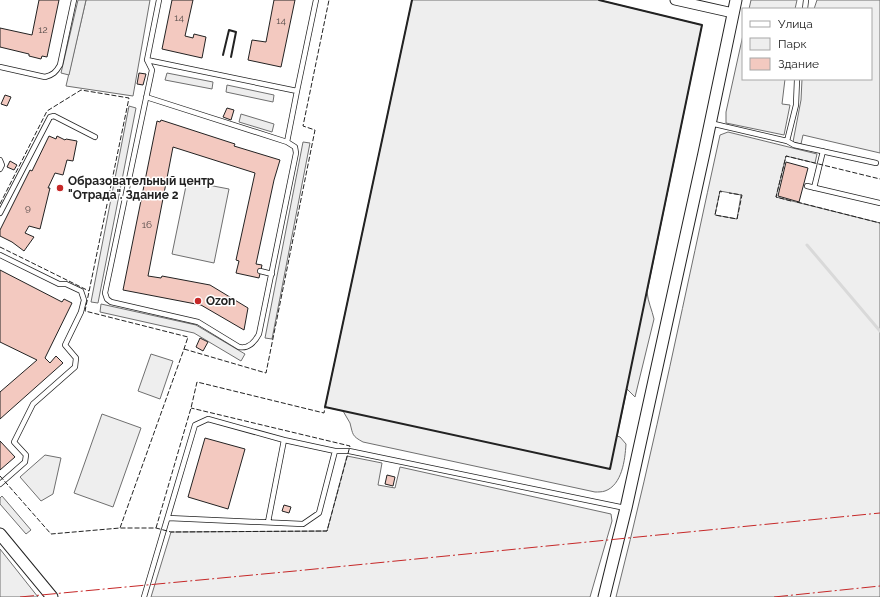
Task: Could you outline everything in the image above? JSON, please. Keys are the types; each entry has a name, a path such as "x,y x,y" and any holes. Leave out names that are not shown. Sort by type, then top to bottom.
{"street":[{"path":"675,0 733,13"},
{"path":"604,597 626,508 736,0"},
{"path":"0,534 52,597"}],"lane":[{"path":"0,67 45,77 51,76 56,72 60,65 74,0"},
{"path":"146,97 287,142 295,147 296,153 259,334 256,340 248,347 239,347 198,322 111,302 107,299 105,293 146,97 152,70 147,60 159,0"},
{"path":"287,142 316,0"},
{"path":"147,60 298,91"},
{"path":"787,141 796,105 797,80"},
{"path":"0,212 50,117 54,116 95,137"},
{"path":"710,123 787,141 794,145 823,152 876,163"},
{"path":"814,188 823,152"},
{"path":"0,160 2,166 0,169"},
{"path":"807,186 880,203"},
{"path":"0,255 59,284 66,284 81,291 84,300 81,312 65,345 76,358 75,367 33,404 14,442 26,455 25,462 0,484"},
{"path":"260,272 272,274"},
{"path":"144,597 195,425 208,419 284,440 334,451 348,451 626,508"},
{"path":"268,522 284,440"},
{"path":"168,518 303,524 319,513 334,451"}],"green space":[{"path":"86,0 150,0 133,96 66,86"},
{"path":"412,0 599,0 702,25 647,292 654,319 635,397 627,389 617,436 620,437 626,444 622,471 619,478 611,488 605,491 595,492 363,442 354,435 350,423 343,411 325,407"},
{"path":"751,0 797,0 795,8 749,8"},
{"path":"817,0 880,0 880,153 803,135 801,144 793,142 801,100 802,80 872,80 872,8 814,8"},
{"path":"742,40 742,80 785,80 782,104 790,105 784,135 726,123 726,112"},
{"path":"728,132 817,154 815,163 786,156 776,197 880,223 880,597 616,597 657,424 720,135","holes":["720,191 741,195 737,219 715,215"]},
{"path":"187,181 229,189 214,263 172,254"},
{"path":"151,354 173,361 160,399 138,391"},
{"path":"102,414 141,428 113,507 74,493"},
{"path":"45,455 61,458 53,494 41,501 20,477"},
{"path":"347,456 382,463 378,485 395,488 400,467 611,514 612,521 590,597 151,597 171,532 327,531"},
{"path":"0,549 38,597 0,597"}],"shaded area":[{"path":"78,0 86,0 69,75 61,73"},
{"path":"167,73 213,82 212,89 165,80"},
{"path":"227,85 274,95 273,102 226,92"},
{"path":"129,106 136,108 98,303 91,302"},
{"path":"241,114 274,124 272,132 239,122"},
{"path":"303,142 310,143 272,339 265,338"},
{"path":"101,304 196,325 245,354 241,361 194,333 100,312"},
{"path":"2,496 31,530 26,534 0,504 0,498"}],"building":[{"path":"39,0 59,0 47,57 42,56 41,59 29,56 29,54 0,47 0,28 32,35"},
{"path":"172,0 193,0 185,36 193,38 194,34 206,37 202,58 162,49"},
{"path":"274,0 295,0 281,67 248,60 252,40 266,42"},
{"path":"139,73 146,74 143,85 137,84"},
{"path":"5,95 11,97 7,106 1,104"},
{"path":"227,108 234,110 231,120 223,117"},
{"path":"161,120 235,144 234,146 280,160 274,180 256,264 262,265 259,278 236,273 239,261 236,260 255,173 173,147 148,276 161,278 162,276 210,285 248,308 244,330 201,305 123,290 157,121 160,122"},
{"path":"49,136 56,139 57,136 65,140 77,141 73,161 67,160 63,175 55,173 48,188 50,188 40,229 29,226 25,233 34,237 24,251 12,242 0,236 0,230"},
{"path":"10,161 17,165 14,170 7,167"},
{"path":"786,162 808,168 799,202 778,196"},
{"path":"0,270 62,302 64,299 72,303 45,358 50,363 56,356 63,363 0,419 0,392 37,360 0,342"},
{"path":"200,338 208,342 203,351 196,347"},
{"path":"205,438 245,449 228,509 188,497"},
{"path":"0,441 15,457 0,470"},
{"path":"387,475 395,477 393,486 385,484"},
{"path":"284,505 291,507 289,513 282,511"}],"waterway":[{"path":"807,245 880,331"}],"fence":[{"path":"184,349 266,373 315,130 303,126 329,0"},
{"path":"0,204 47,111 81,90 129,98 85,311 188,337 120,528"},
{"path":"791,201 776,197 786,156 880,179"},
{"path":"722,192 720,191 715,215 737,219 742,195 729,193"},
{"path":"797,202 880,223"},
{"path":"0,247 89,291"},
{"path":"156,528 191,408 197,382 324,413 325,407"},
{"path":"0,476 51,534 120,528 156,528 171,532 327,531 350,446 191,408"}],"wall":[{"path":"412,0 325,407 610,469 702,25 599,0"},
{"path":"223,55 229,30 236,32 231,57"}],"power":[{"path":"20,597 880,513"},
{"path":"774,597 880,586"}],"place":[{"name":"Образовательный центр \"Отрада\". Здание 2","path":"60,188"},
{"name":"Ozon","path":"198,301"}]}
